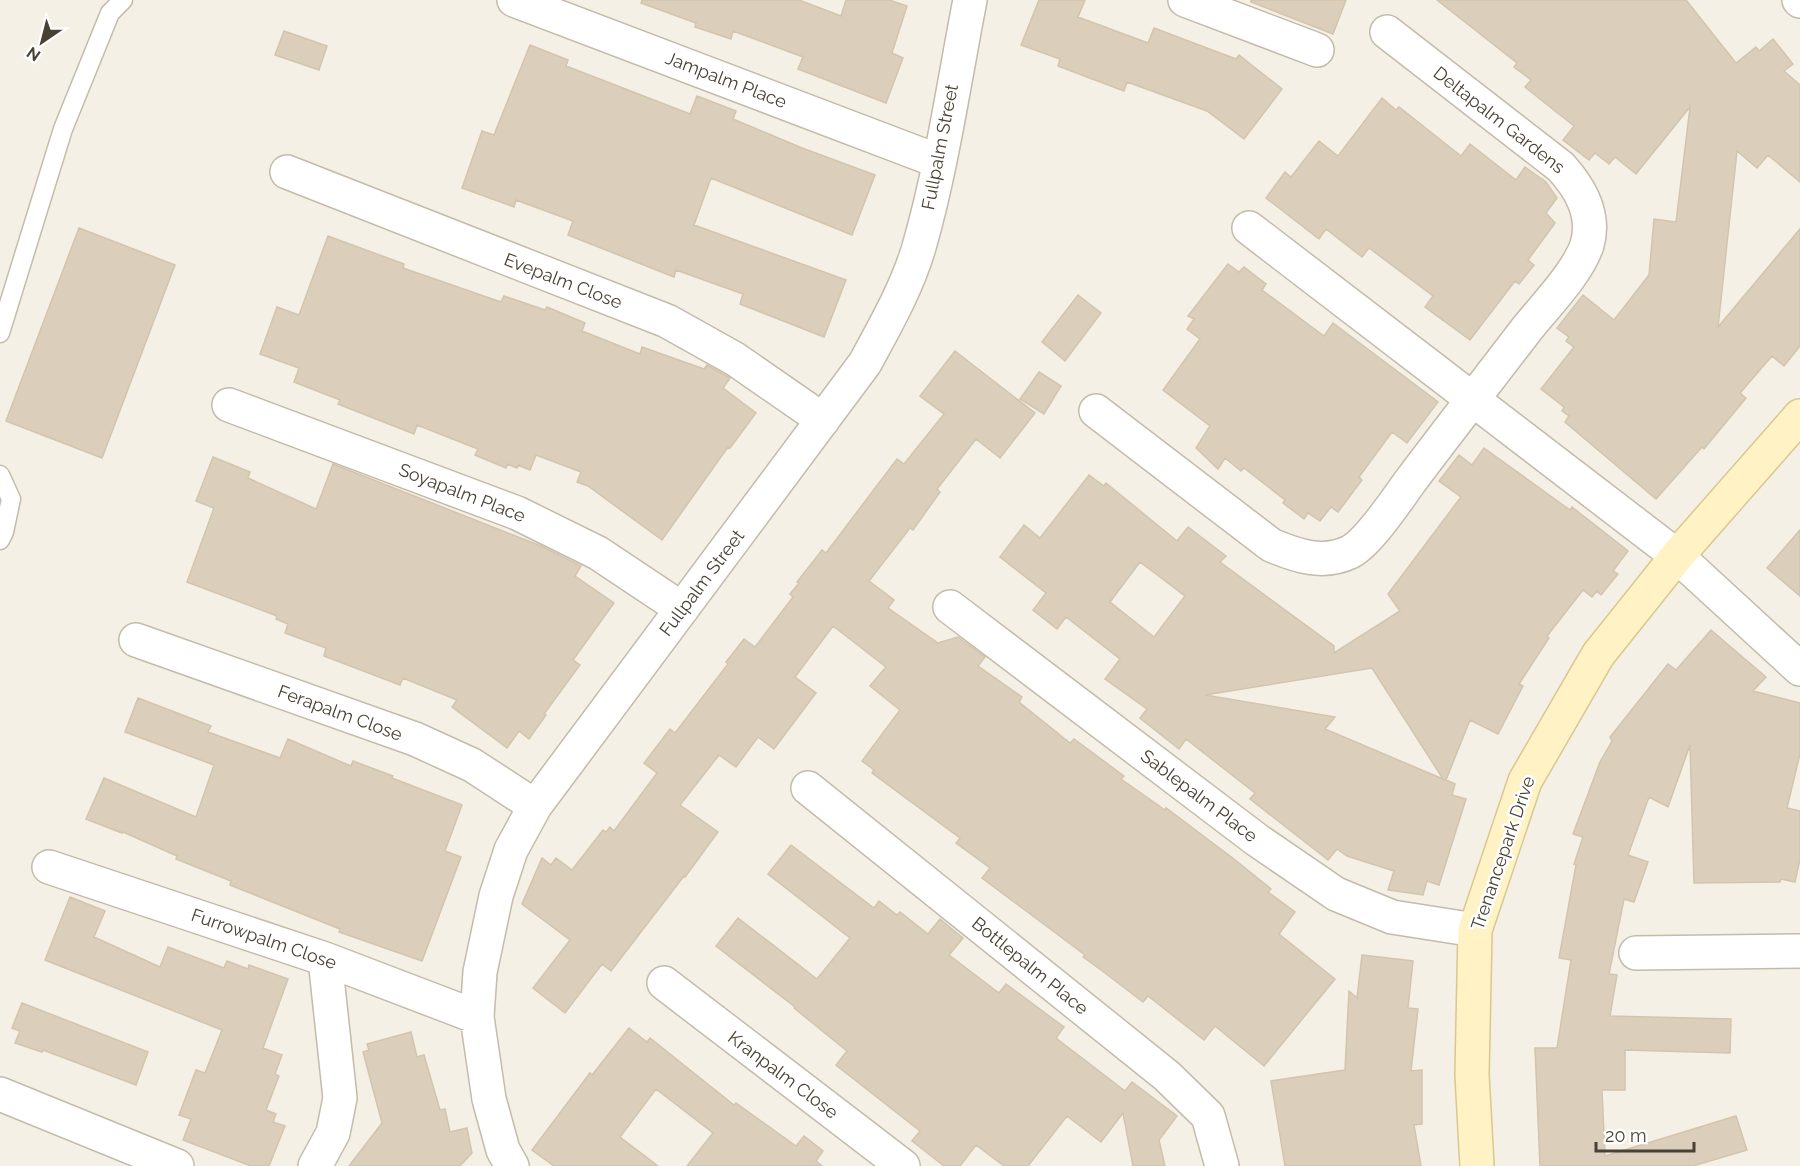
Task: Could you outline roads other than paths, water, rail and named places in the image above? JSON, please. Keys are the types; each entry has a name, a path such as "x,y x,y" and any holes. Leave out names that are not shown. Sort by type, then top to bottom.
{"street":[{"name":"Jampalm Place","path":"514,0 938,161"},
{"name":"Fullpalm Street","path":"512,1166 503,1150 489,1099 477,1017 480,972 496,896 511,850 534,806 865,363 894,310 919,249 970,0"},
{"path":"1185,0 1317,50"},
{"name":"Deltapalm Gardens","path":"1096,411 1271,545 1299,557 1325,558 1351,551 1373,531 1472,399 1573,271 1587,245 1590,222 1586,202 1576,183 1561,167 1387,32"},
{"name":"Evepalm Close","path":"287,172 667,321 735,359 823,420"},
{"path":"1249,228 1677,556 1800,669"},
{"name":"Soyapalm Place","path":"229,405 517,513 598,554 682,609"},
{"name":"Trenancepark Drive","path":"1477,1166 1472,1075 1475,930 1525,781 1598,655 1677,556 1800,416"},
{"name":"Sablepalm Place","path":"950,607 1257,840 1336,894 1392,917 1475,930"},
{"name":"Ferapalm Close","path":"136,640 415,739 472,765 534,806"},
{"name":"Bottlepalm Place","path":"808,788 1167,1076 1208,1116 1222,1166"},
{"name":"Furrowpalm Close","path":"49,867 325,959 477,1017"},
{"path":"1636,953 1800,951"},
{"path":"315,1166 333,1133 340,1098 325,959"},
{"name":"Kranpalm Close","path":"664,983 903,1166"},
{"path":"0,1094 177,1166"}],"lane":[{"path":"0,333 63,129 110,13 123,0"},
{"path":"0,475 11,500 0,540"}]}
